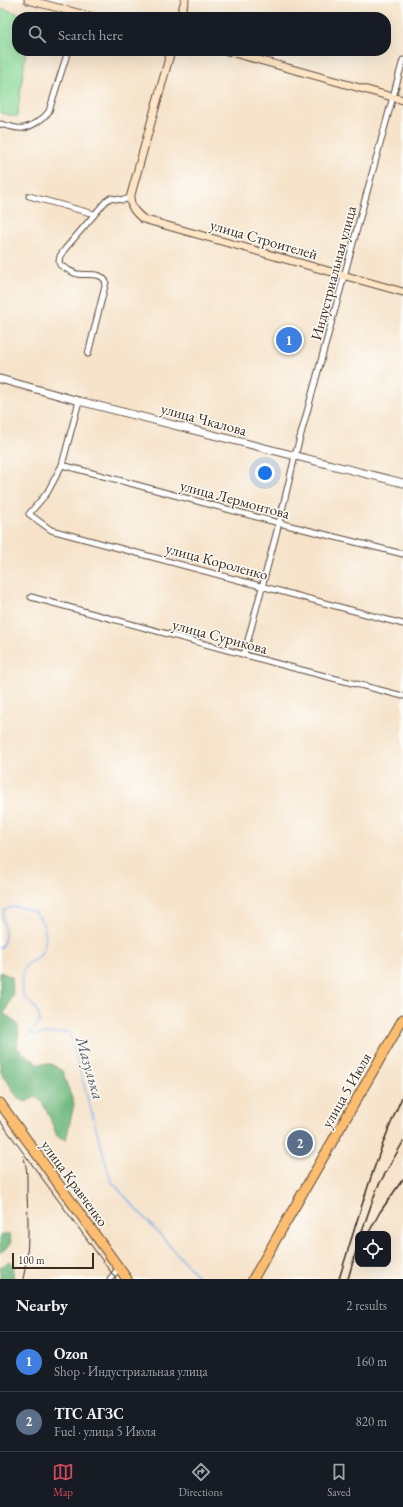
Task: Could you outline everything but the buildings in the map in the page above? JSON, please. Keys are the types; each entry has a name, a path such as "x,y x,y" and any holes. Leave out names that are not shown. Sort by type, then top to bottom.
{"highway":[{"name":"улица 5 Июля","path":"253,1279 403,1019"},
{"name":"улица Кравченко","path":"0,1103 127,1279"}],"main road":[{"path":"28,0 68,12"},
{"path":"181,12 184,0"},
{"path":"130,198 170,56"},
{"path":"245,56 403,100"},
{"name":"улица Строителей","path":"130,198 131,206 143,219 403,292"}],"street":[{"path":"0,124 23,129 28,128 46,115 49,111 66,56"},
{"name":"Индустриальная улица","path":"244,655 295,456 403,60"},
{"path":"29,196 94,214"},
{"path":"88,354 106,282 104,278 100,276 77,274 67,270 60,265 59,261 65,249 94,214 110,198 123,200 130,198"},
{"name":"улица Чкалова","path":"0,379 79,401 403,483"},
{"path":"62,465 79,401"},
{"name":"улица Короленко","path":"62,465 47,493 29,514 51,530 262,585 403,624"},
{"name":"улица Лермонтова","path":"62,465 279,523 403,554"},
{"name":"улица Сурикова","path":"31,597 244,655 403,696"},
{"path":"110,1279 119,1268"}],"green space":[{"path":"0,8 14,12 12,12 12,56 25,56 17,117 0,113"},
{"path":"0,972 12,977 13,994 4,1014 17,1024 19,1031 17,1048 38,1064 51,1064 62,1071 74,1104 66,1140 57,1136 51,1120 39,1099 35,1096 26,1102 19,1099 0,1071"},
{"path":"0,1235 10,1235 11,1244 0,1253"},
{"path":"9,1261 14,1264 13,1279 0,1279 0,1268"}],"waterway":[{"name":"Мазулька","path":"0,948 5,939 3,915 6,909 11,907 19,907 33,912 39,917 44,928 46,939 45,945 40,955 27,964 23,971 22,978 24,998 35,1008 40,1021 30,1035"},
{"name":"Мазулька","path":"30,1035 69,1032 111,1181 200,1279"}],"tram line":[{"path":"0,1121 116,1279"},
{"path":"23,1156 27,1174 28,1225 28,1247 23,1279"}],"railway":[{"path":"339,1279 376,1163 403,1095"},
{"path":"362,1231 377,1188 403,1142"},
{"path":"370,1231 380,1212 403,1179"},
{"path":"348,1279 355,1254"}],"place":[{"name":"Ozon","path":"289,340"},
{"name":"ТГС АГЗС","path":"300,1143"}]}
